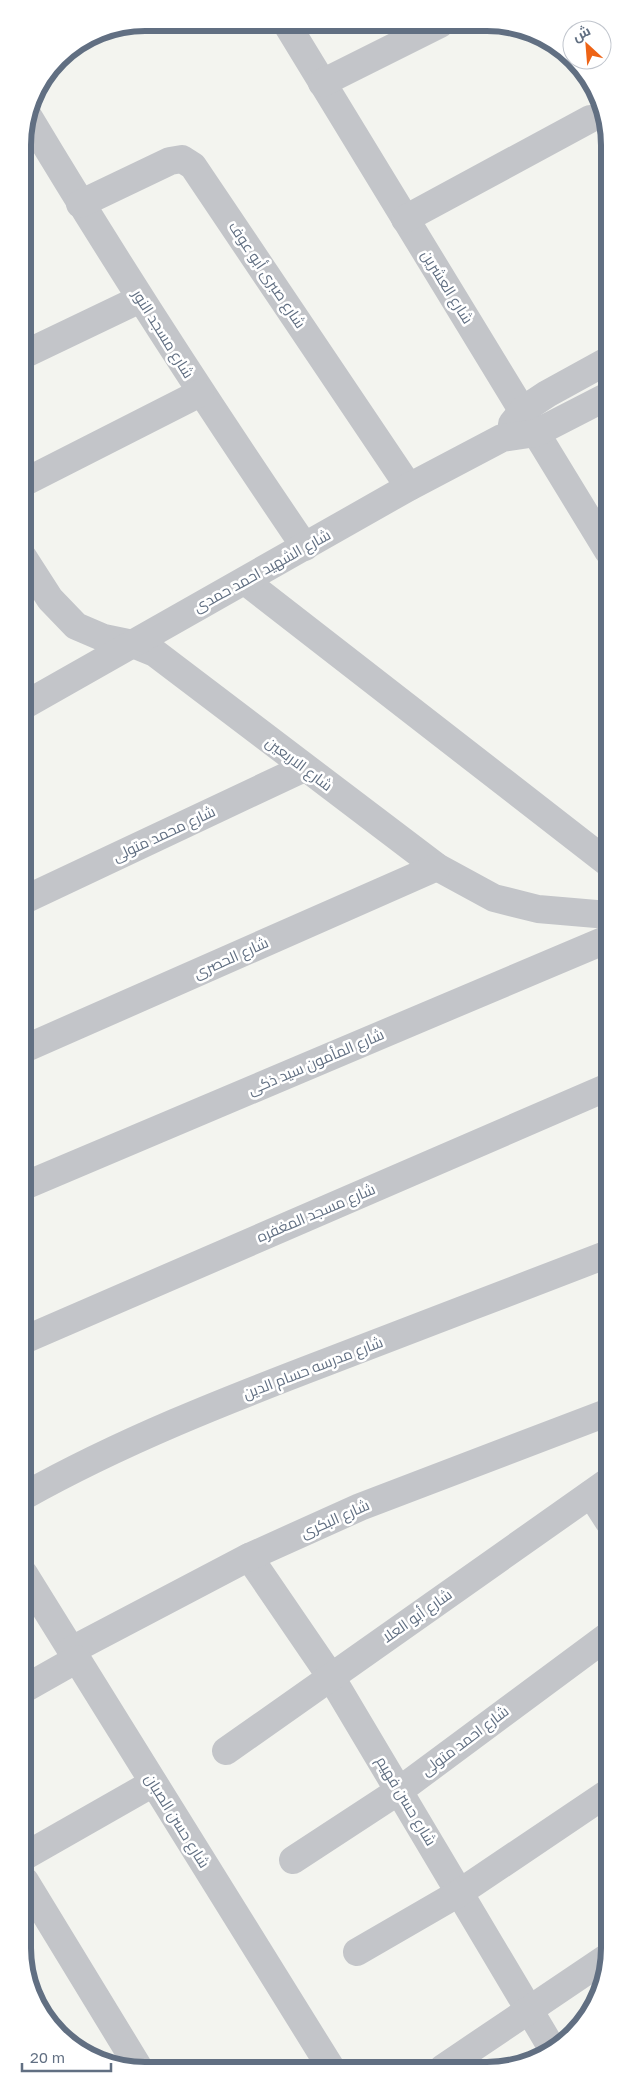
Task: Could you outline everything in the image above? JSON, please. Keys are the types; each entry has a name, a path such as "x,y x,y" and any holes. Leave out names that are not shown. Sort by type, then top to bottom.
{"street":[{"name":"شارع العشرين","path":"291,31 601,539"},
{"path":"322,83 426,31"},
{"path":"405,219 590,119"},
{"name":"شارع مسجد النور","path":"33,148 80,204 200,393 305,547"},
{"name":"شارع صبرى أبو عوف","path":"80,204 170,161 182,159 193,166 409,487"},
{"path":"31,351 140,299"},
{"name":"شارع الشهيد احمد حمدى","path":"502,438 522,410 546,394 601,365"},
{"path":"31,478 200,393"},
{"name":"شارع الشهيد احمد حمدى","path":"31,701 409,487 502,438 536,433 601,400"},
{"name":"شارع الاربعين","path":"31,569 50,599 76,626 104,638 133,644 155,653 304,768 437,867 494,898 538,909 601,914"},
{"path":"245,581 601,858"},
{"name":"شارع محمد متولى","path":"31,897 304,768"},
{"name":"شارع الحصرى","path":"31,1046 437,867"},
{"name":"شارع المأمون سيد ذكى","path":"31,1183 601,942"},
{"name":"شارع مسجد المغفره","path":"31,1337 601,1090"},
{"name":"شارع مدرسه حسام الدين","path":"31,1492 67,1472 167,1426 253,1390 601,1257"},
{"name":"شارع البكرى","path":"31,1684 74,1655 249,1557 360,1507 601,1415"},
{"name":"شارع أبو العلا","path":"226,1751 600,1488"},
{"name":"شارع حسن فهيم","path":"249,1557 331,1677 400,1790 549,2043"},
{"name":"شارع حسن الصبان","path":"31,1585 327,2062"},
{"name":"شارع احمد متولى","path":"293,1860 400,1790 601,1641"},
{"path":"31,1853 153,1783"},
{"path":"357,1952 459,1893 601,1797"},
{"path":"31,1891 135,2061"},
{"path":"452,2062 600,1962"}]}
